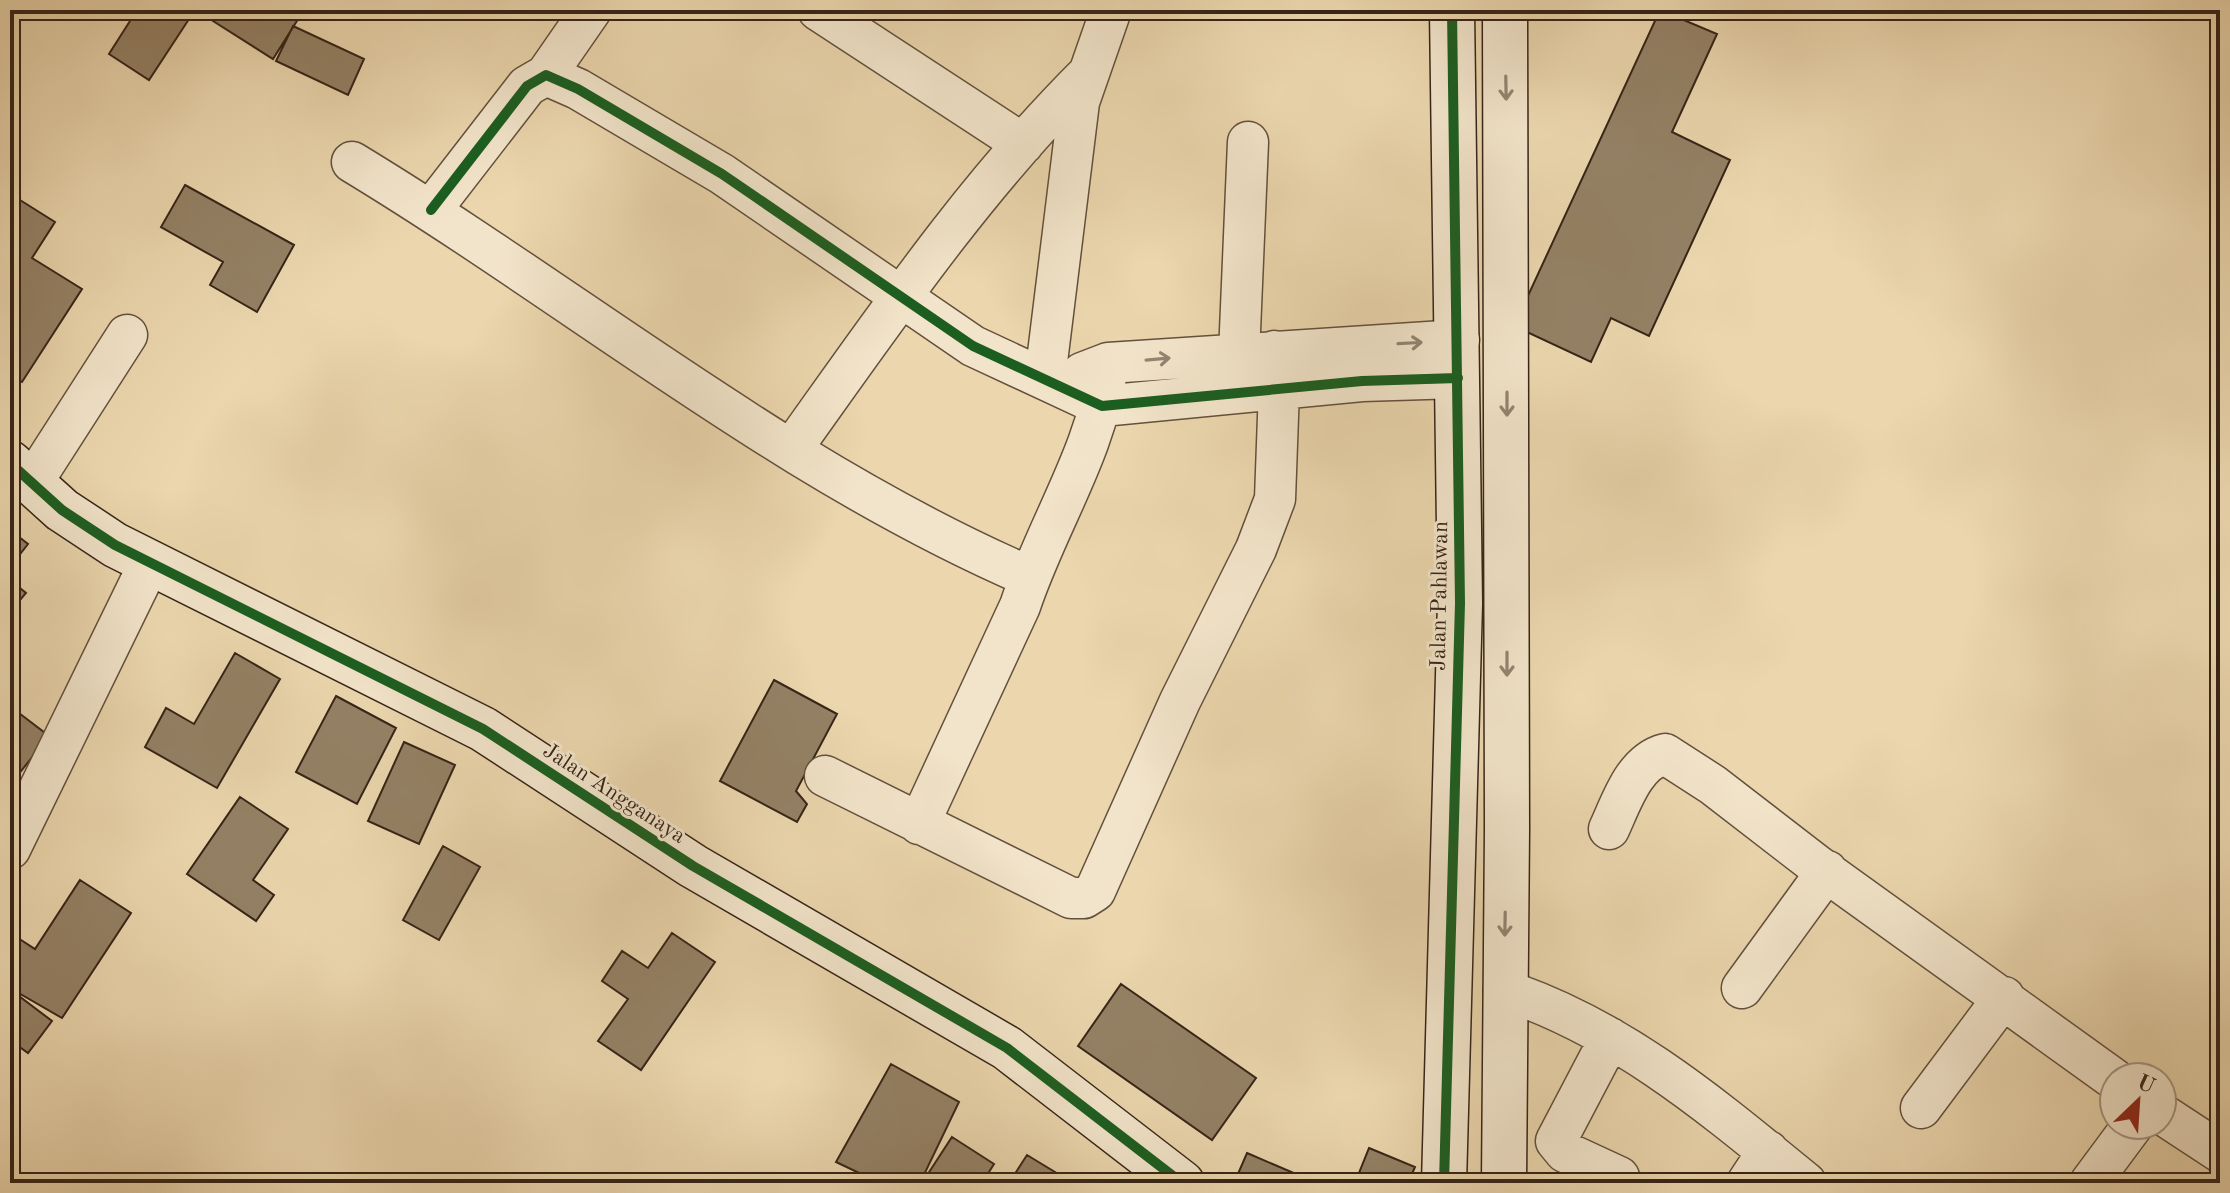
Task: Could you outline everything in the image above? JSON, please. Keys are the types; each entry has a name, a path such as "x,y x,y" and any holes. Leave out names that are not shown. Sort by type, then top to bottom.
{"street":[{"path":"431,210 527,86 546,75 591,10"},
{"path":"818,10 1023,144"},
{"path":"1050,380 1064,199 1079,102 1111,10"},
{"name":"Jalan Pahlawan","path":"1444,1183 1460,603 1452,10"},
{"path":"1504,1183 1507,611 1505,10"},
{"path":"791,450 902,294 1023,144 1089,73"},
{"path":"546,75 578,89 722,174 902,294 973,346 1102,406 1237,393 1265,364"},
{"path":"825,776 1071,898 1084,898 1095,891 1180,701 1256,549 1275,499 1248,142"},
{"path":"352,162 431,210 791,450 955,544 1030,577"},
{"path":"21,473 127,335"},
{"path":"1050,380 1108,363 1265,364 1507,356"},
{"path":"919,824 1020,606 1078,470 1102,406 1108,363"},
{"name":"Jalan Angganaya","path":"21,473 62,510 149,564 328,649 483,729 693,866 1007,1048 1182,1183"},
{"path":"10,849 149,564"},
{"path":"1460,603 1507,611"},
{"path":"1609,829 1630,785 1649,758 1665,754 1713,785 2098,1067"},
{"path":"1742,988 1827,871"},
{"path":"1504,990 1552,1006 1610,1038 1718,1110 1758,1167 1806,1183"},
{"path":"1921,1108 2004,997"},
{"path":"1610,1038 1556,1141 1565,1152 1619,1177"},
{"path":"2178,1124 2220,1152"},
{"path":"2090,1183 2121,1141"}],"building":[{"path":"137,10 193,13 149,80 109,54"},
{"path":"220,10 291,10 300,16 273,59 213,21"},
{"path":"1660,10 1717,34 1672,132 1730,160 1649,336 1611,318 1591,362 1514,326"},
{"path":"293,26 364,59 348,95 276,61"},
{"path":"185,185 294,245 257,312 210,285 223,262 161,227"},
{"path":"12,195 55,222 32,258 82,289 22,382 10,375"},
{"path":"10,530 28,544 10,567"},
{"path":"10,580 26,593 10,612"},
{"path":"235,653 280,679 217,788 145,747 166,708 194,724"},
{"path":"774,680 837,714 796,791 807,804 797,822 720,781"},
{"path":"336,696 396,728 357,804 296,772"},
{"path":"15,710 49,736 10,785 10,717"},
{"path":"404,742 455,765 419,844 368,821"},
{"path":"240,797 288,829 253,880 274,895 256,921 187,874"},
{"path":"443,846 480,867 439,940 403,920"},
{"path":"80,880 131,913 62,1018 10,988 10,949 18,938 35,949"},
{"path":"672,933 715,962 641,1070 598,1041 628,999 602,981 622,951 648,968"},
{"path":"1121,984 1256,1078 1212,1140 1078,1046"},
{"path":"15,993 52,1021 28,1053 10,1040 10,1000"},
{"path":"891,1064 959,1102 920,1183 880,1183 836,1162"},
{"path":"952,1137 994,1164 982,1183 922,1183"},
{"path":"1369,1148 1415,1167 1408,1183 1355,1183"},
{"path":"1247,1153 1317,1183 1234,1183"},
{"path":"1027,1155 1073,1183 1009,1183"}],"cycle path":[{"path":"1444,1183 1460,603 1452,10"},
{"path":"431,210 527,86 546,75 578,89 722,174 973,346 1102,406 1362,381 1458,378"},
{"path":"10,463 62,510 115,545 483,729 693,866 1007,1048 1182,1183"}]}
